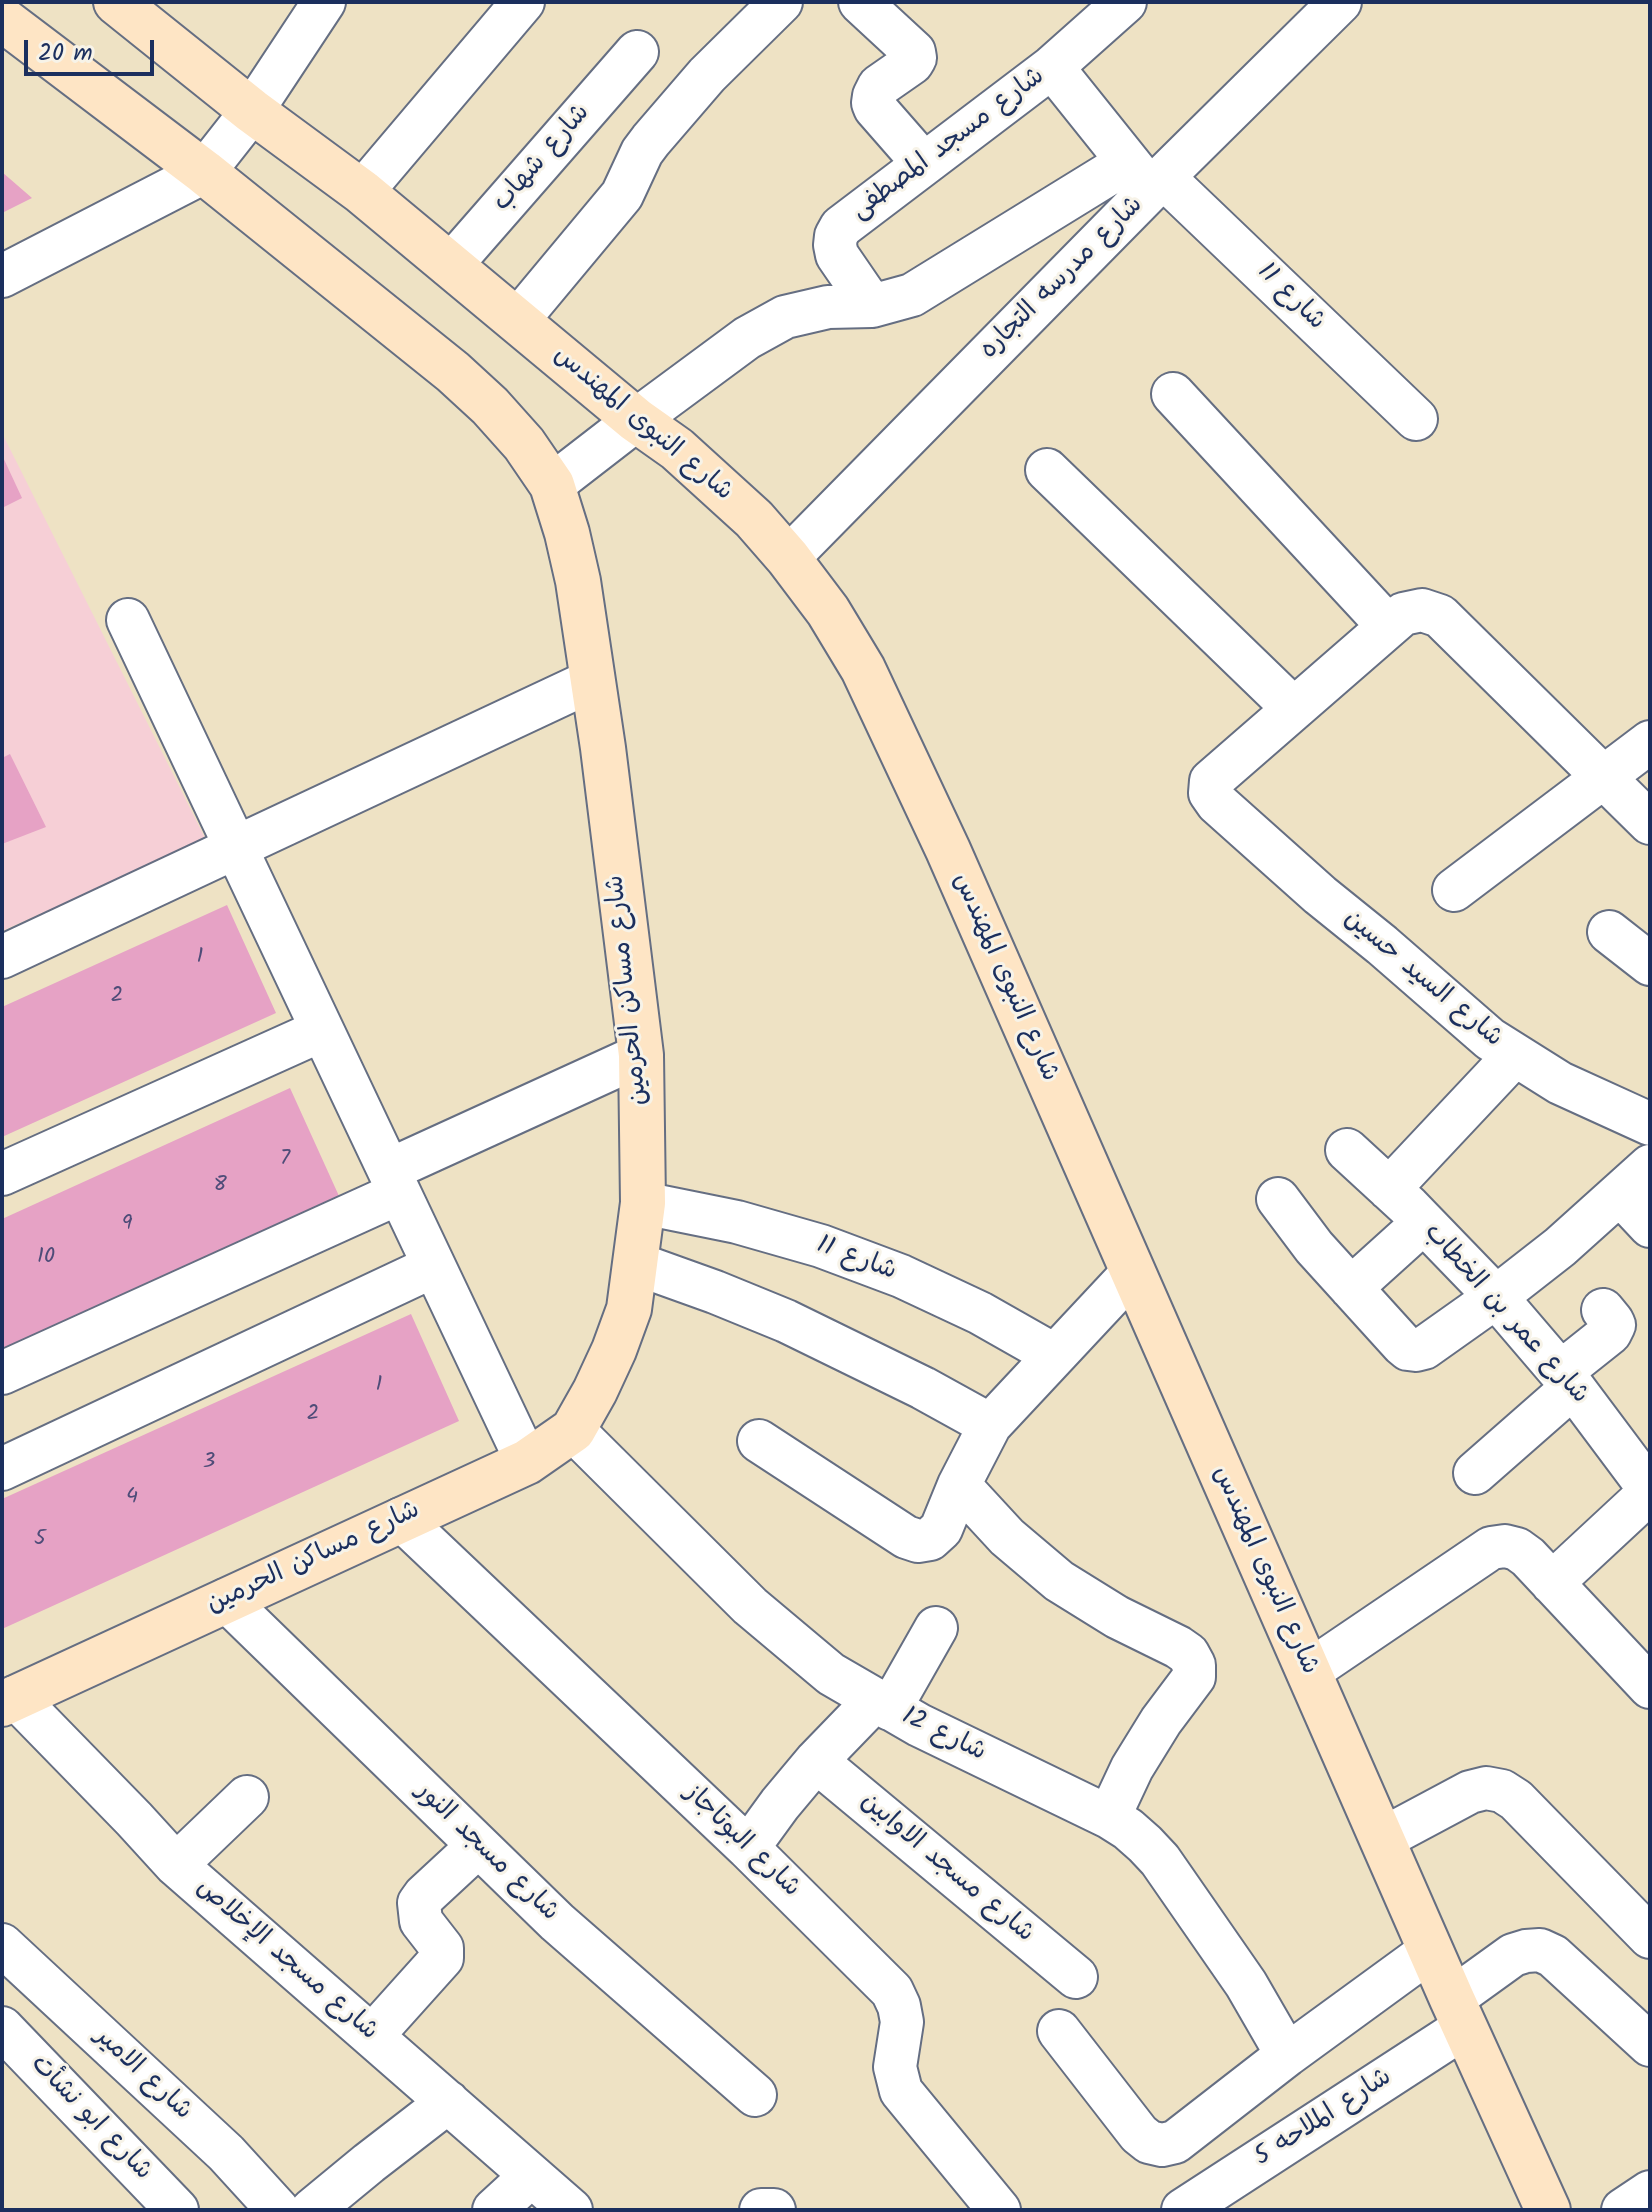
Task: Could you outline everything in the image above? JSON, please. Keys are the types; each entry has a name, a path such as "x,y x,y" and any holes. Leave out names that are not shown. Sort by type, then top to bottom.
{"street":[{"name":"شارع النبوى المهندس","path":"116,2 252,111 362,192 636,420 717,483 788,558 828,611 887,717 1006,979 1458,2013 1548,2210"},
{"path":"2,276 204,172 252,111 324,2"},
{"path":"362,192 523,2"},
{"path":"517,321 622,195 651,140 707,75 781,2"},
{"path":"860,2 914,52 912,63 879,86 873,103 924,164"},
{"name":"شارع مسجد المصطفى","path":"872,306 837,255 836,236 841,227 1052,67 1125,2"},
{"name":"شارع مدرسه التجاره","path":"788,558 1147,177 1340,2"},
{"path":"2,19 204,172 453,372 490,406 524,444 552,485 747,338 785,317 828,307 872,306 902,298 1147,177"},
{"name":"شارع شهاب","path":"450,266 637,52"},
{"name":"شارع 11","path":"1052,67 1147,177 1416,419"},
{"path":"1173,394 1388,626"},
{"path":"1047,470 1293,708 1403,614 1422,610 1440,616 1650,823"},
{"name":"شارع مساكن الحرمين","path":"9,1700 527,1462 573,1430 614,1350 629,1309 643,1203 641,1055 578,581 552,485"},
{"path":"128,620 527,1462"},
{"path":"2,957 593,680"},
{"name":"شارع السيد حسين","path":"1293,708 1211,781 1210,793 1217,803 1490,1039 1560,1083 1650,1124"},
{"path":"1454,890 1650,742"},
{"path":"1609,932 1650,964"},
{"path":"2,1174 322,1030"},
{"path":"2,1373 394,1181 641,1055"},
{"path":"1389,1189 1514,1056"},
{"name":"شارع عمر بن الخطاب","path":"1347,1150 1496,1297 1567,1380 1650,1491"},
{"path":"1278,1199 1314,1247 1402,1344 1416,1350 1424,1348 1496,1297 1560,1247 1650,1166"},
{"path":"1620,1194 1650,1226"},
{"name":"شارع 11","path":"643,1203 737,1222 821,1246 901,1276 967,1307 1054,1355"},
{"path":"1351,1288 1423,1223"},
{"path":"637,1264 786,1321 923,1388 990,1425"},
{"path":"2,1469 434,1266"},
{"path":"759,1441 906,1537 918,1541 930,1539 941,1529 959,1485 990,1425 1133,1272"},
{"path":"1475,1473 1610,1333 1614,1325 1603,1310"},
{"name":"شارع 12","path":"573,1430 750,1606 831,1674 882,1705 1109,1817 1136,1836 1160,1860 1246,1984 1287,2055"},
{"path":"959,1485 1007,1537 1059,1581 1117,1617 1178,1647 1188,1654 1194,1665 1194,1677 1161,1721 1132,1768 1109,1817"},
{"path":"1552,1583 1650,1491"},
{"name":"شارع البوتاجاز","path":"401,1519 748,1848 892,1991 902,2022 895,2067 901,2091 999,2210"},
{"path":"1308,1672 1491,1548 1505,1546 1517,1549 1528,1557 1650,1687"},
{"name":"شارع مسجد النور","path":"226,1600 557,1922 755,2095"},
{"path":"748,1848 816,1761 882,1705 936,1628"},
{"name":"شارع مسجد الإخلاص","path":"9,1700 134,1819 176,1865 571,2210"},
{"name":"شارع مسجد الاوابين","path":"816,1761 1076,1977"},
{"path":"1382,1839 1470,1792 1486,1788 1502,1791 1516,1800 1650,1937"},
{"path":"176,1865 247,1797"},
{"path":"372,2036 442,1958 442,1948 421,1921 419,1903 478,1846"},
{"name":"شارع الامير","path":"2,1945 226,2153 278,2210"},
{"path":"1059,2031 1139,2134 1149,2142 1162,2145 1175,2142 1431,1950"},
{"name":"شارع الملاحه 5","path":"1183,2210 1458,2013 1513,1955 1540,1950 1553,1956 1650,2045"},
{"name":"شارع ابو نشأت","path":"2,2028 177,2210"},
{"path":"312,2210 448,2102"},
{"path":"494,2210 531,2176"},
{"path":"1623,2210 1650,2192"},
{"path":"761,2210 774,2210"}],"shaded area":[{"path":"2,433 206,840 2,931"}],"building":[{"path":"2,172 32,198 2,213"},
{"path":"2,455 22,498 2,508"},
{"path":"10,754 46,827 2,844 2,758"},
{"path":"227,905 276,1013 2,1137 2,1007"},
{"path":"290,1088 339,1196 2,1349 2,1219"},
{"path":"411,1314 459,1421 2,1629 2,1499"}]}
